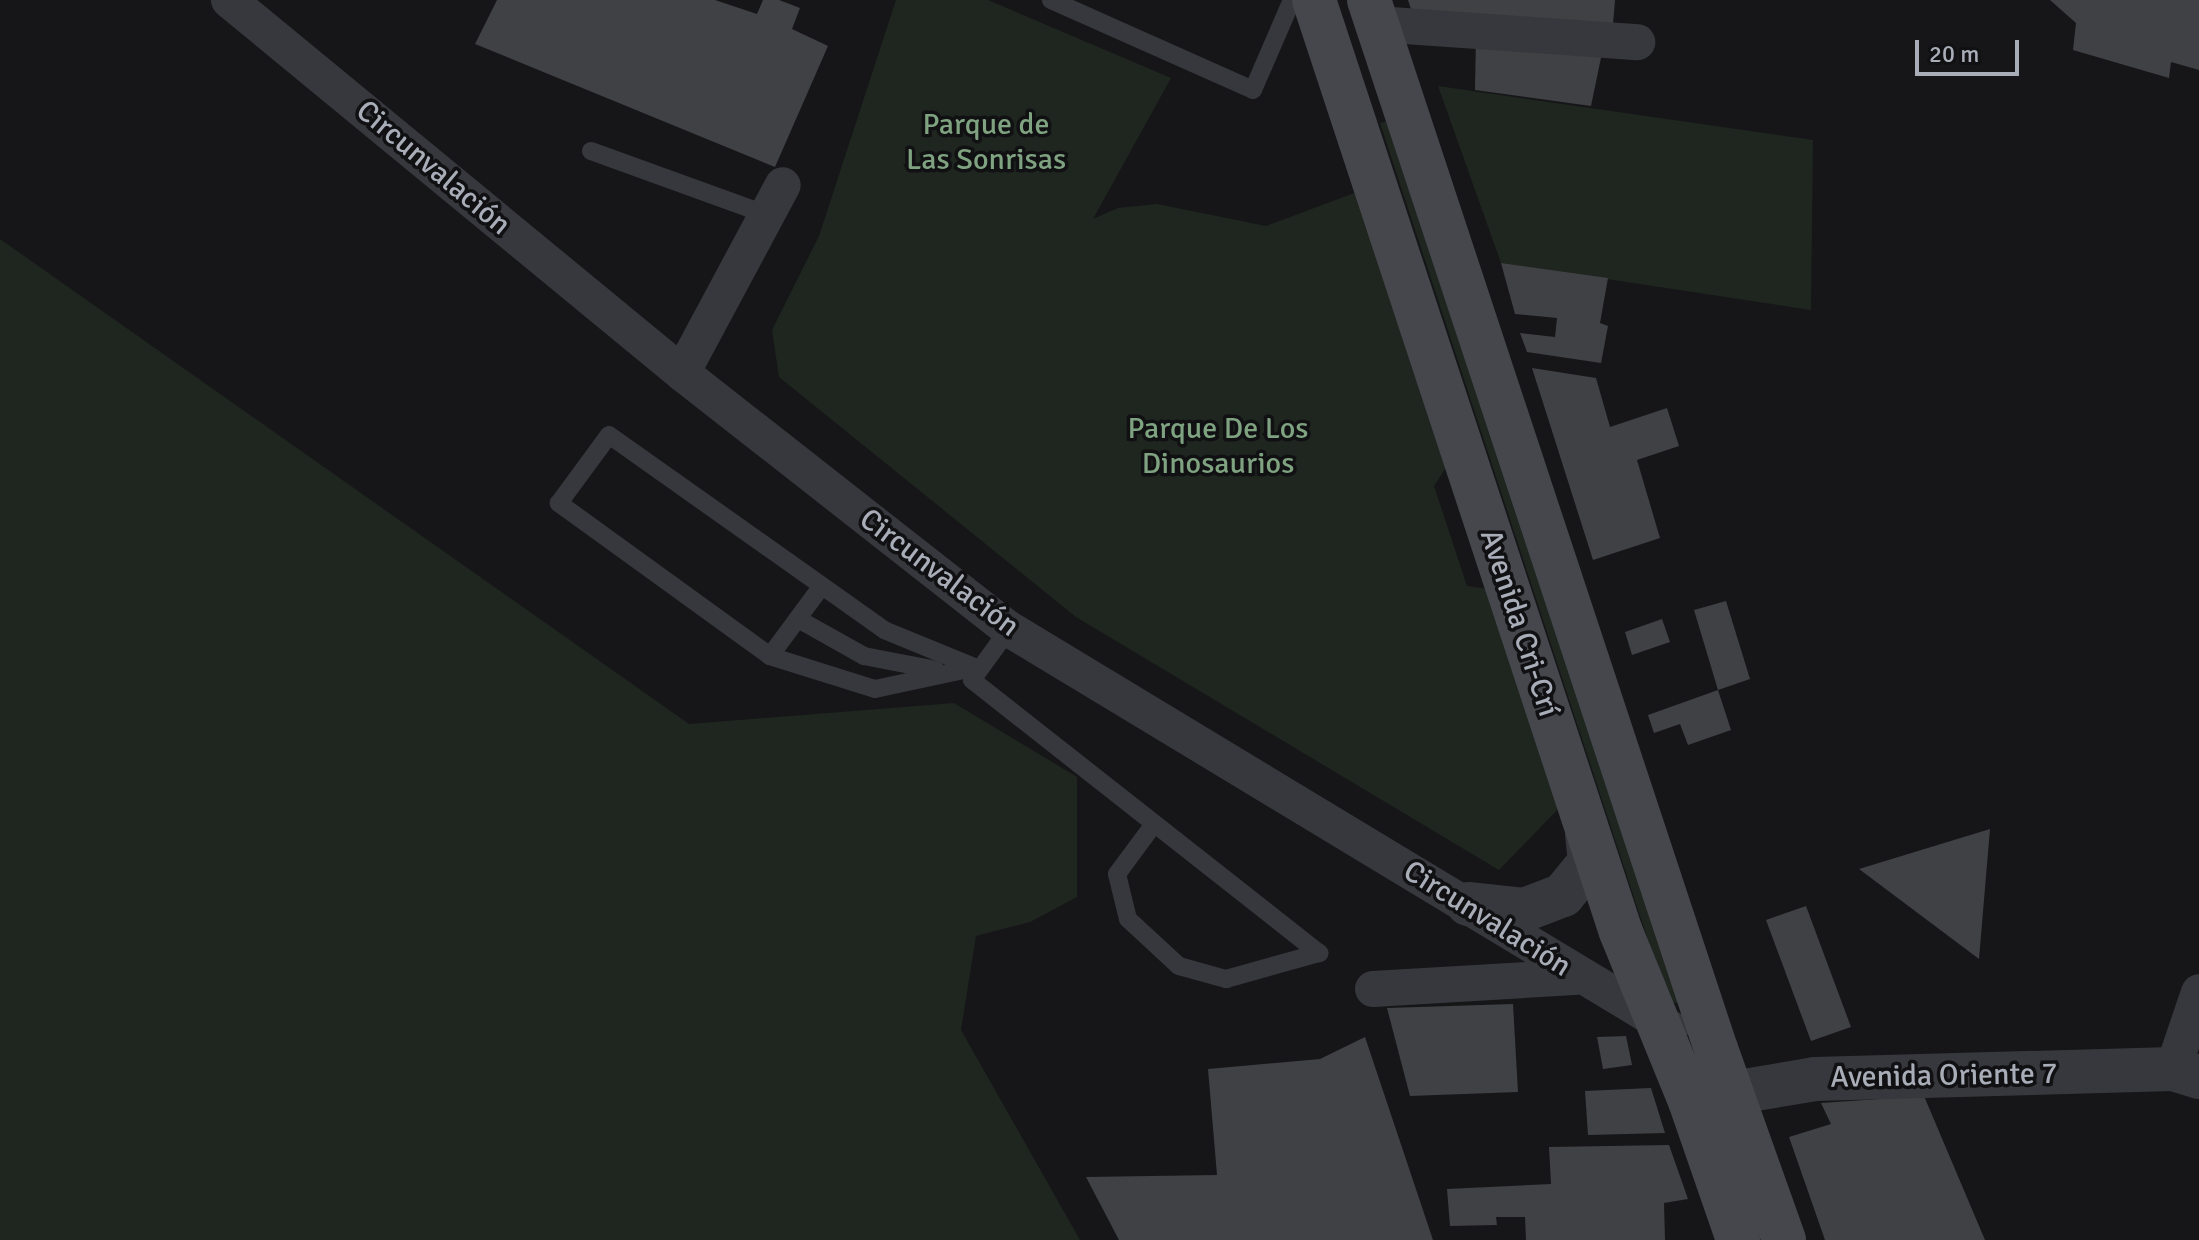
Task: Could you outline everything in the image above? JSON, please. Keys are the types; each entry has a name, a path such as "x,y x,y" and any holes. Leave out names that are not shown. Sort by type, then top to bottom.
{"main road":[{"name":"Avenida Cri-Crí","path":"1314,0 1587,833 1659,1024 1712,1080 1738,1240"},
{"name":"Avenida Cri-Crí","path":"1373,12 1712,1080 1784,1240"},
{"path":"1346,94 1395,80"}],"street":[{"name":"Circunvalación","path":"229,0 682,373 1009,629 1468,904 1578,977 1659,1024 1712,1080"},
{"path":"1373,12 1637,42"},
{"path":"682,373 775,200"},
{"path":"1468,904 1524,910 1563,895 1590,862 1587,833"},
{"path":"1373,989 1578,977"},
{"path":"2186,1073 2199,992"},
{"name":"Avenida Oriente 7","path":"1712,1080 2186,1073"}],"lane":[{"path":"1051,0 1253,90 1292,0"},
{"path":"591,151 775,200"},
{"path":"1009,629 970,673 875,689 770,656 559,503 609,435 884,630 970,673 1154,824 1177,843 1319,953 1226,979 1179,966 1128,919 1117,874 1154,824"},
{"path":"770,656 821,587"},
{"path":"798,619 864,656 919,670 970,673"}],"green space":[{"name":"Parque De Los Dinosaurios","path":"896,0 988,0 1171,78 1093,219 1118,208 1157,204 1266,226 1365,189 1452,458 1434,486 1467,586 1497,590 1564,803 1499,870 1076,617 779,377 772,330 819,236"},
{"path":"1438,86 1813,140 1811,310 1501,263"},
{"path":"1391,120 1680,1004 1668,1001 1380,123"},
{"path":"0,239 689,724 954,703 1077,777 1077,897 1030,922 976,936 961,1030 1080,1240 0,1240"}],"building":[{"path":"497,0 715,0 757,14 763,0 779,0 800,8 792,29 828,46 775,167 475,44"},
{"path":"1408,0 1615,0 1613,24 1412,12"},
{"path":"2050,0 2199,0 2199,70 2171,62 2169,78 2073,50 2076,23"},
{"path":"1476,35 1603,48 1591,106 1475,90"},
{"path":"1501,263 1608,278 1600,323 1608,326 1601,363 1527,352 1520,333 1555,337 1557,318 1515,314"},
{"path":"1532,368 1596,378 1610,427 1667,408 1679,446 1637,460 1660,538 1593,560"},
{"path":"1726,601 1750,679 1718,690 1694,610"},
{"path":"1662,619 1670,642 1632,655 1625,632"},
{"path":"1718,690 1731,730 1688,745 1680,724 1654,733 1648,715"},
{"path":"1990,829 1979,959 1859,869"},
{"path":"1806,906 1851,1027 1811,1041 1766,920"},
{"path":"1513,1004 1518,1092 1410,1096 1387,1008"},
{"path":"1626,1036 1632,1065 1603,1069 1597,1037"},
{"path":"1365,1037 1433,1240 1119,1240 1086,1177 1217,1175 1208,1069 1320,1059"},
{"path":"1651,1088 1665,1133 1588,1135 1585,1091"},
{"path":"1924,1096 1985,1240 1825,1240 1789,1137 1831,1124 1821,1103"},
{"path":"1669,1145 1688,1199 1664,1203 1665,1240 1526,1240 1525,1217 1496,1217 1497,1225 1450,1226 1447,1189 1551,1184 1549,1147"}],"park label":[{"name":"Parque de Las Sonrisas","path":"986,142"}]}
